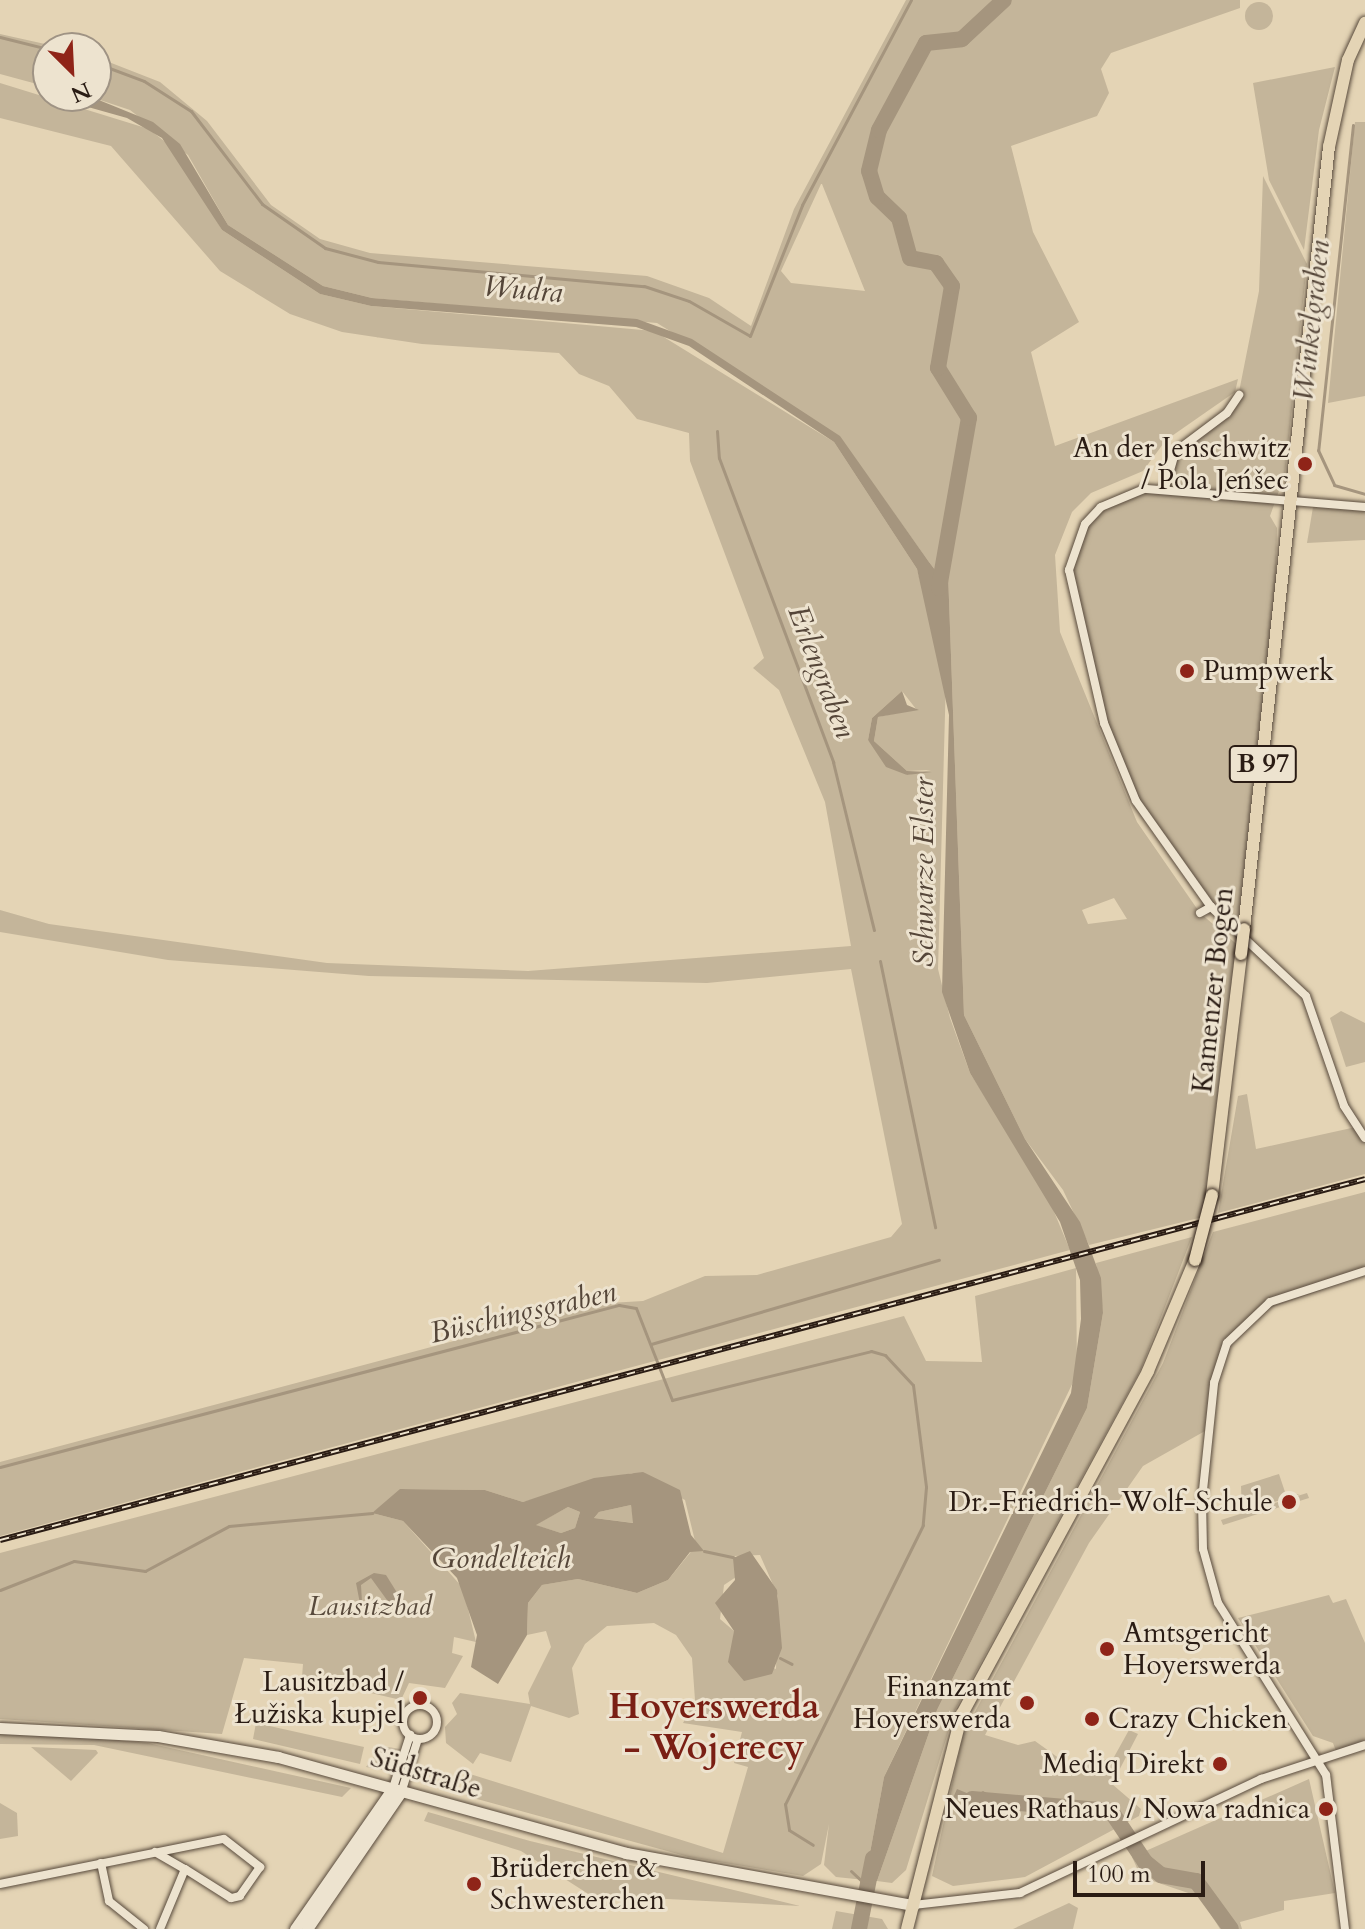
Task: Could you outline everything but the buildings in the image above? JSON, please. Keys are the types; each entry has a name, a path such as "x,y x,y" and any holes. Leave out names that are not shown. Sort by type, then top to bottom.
{"main road":[{"name":"Kamenzer Bogen","path":"913,1905 962,1714 1148,1371 1195,1260 1212,1195 1331,133 1365,23"},
{"name":"Südstraße","path":"0,1728 158,1736 397,1789 626,1853 913,1905"},
{"path":"295,1929 397,1789"},
{"path":"307,1929 397,1789"},
{"name":"B 97","path":"907,1929 913,1905"}],"street":[{"path":"1165,488 1175,452 1227,413 1239,395"},
{"path":"1365,507 1165,488 1124,493 1101,507 1075,539 1070,582 1120,766 1157,839 1211,907 1289,978 1314,1011 1344,1106 1365,1138"},
{"path":"1200,913 1211,907"},
{"path":"1345,1929 1333,1805 1318,1758 1224,1615 1209,1576 1202,1500 1213,1392 1221,1354 1256,1311 1365,1271"},
{"path":"397,1789 414,1737"},
{"path":"913,1905 1006,1898 1318,1758 1365,1745"},
{"path":"0,1884 154,1852 224,1839 260,1867 240,1896 231,1898 154,1852"},
{"path":"101,1863 109,1901 144,1929"},
{"path":"160,1929 185,1869"}],"green space":[{"path":"906,0 1240,0 1240,8 1111,53 1101,69 1109,93 1097,116 1011,146 1033,232 1079,322 1031,352 1055,446 1238,379 1235,392 1166,440 1143,471 1091,493 1072,512 1055,555 1060,632 1137,822 1200,913 1240,947 1207,1216 1089,1245 1063,1190 1025,1139 964,1015 948,572 939,575 839,436 657,323 372,298 323,286 228,225 188,155 130,110 112,104 112,63 160,82 207,121 271,205 320,239 370,253 647,276 709,298 751,326 794,209","holes":["822,184 865,291 791,283 781,271","1114,898 1127,919 1088,924 1082,910"]},
{"path":"1259,2 1269,6 1273,16 1269,26 1259,30 1249,26 1245,16 1249,6"},
{"path":"0,34 32,41 32,83 0,74"},
{"path":"1335,67 1319,130 1304,250 1269,180 1253,83"},
{"path":"0,83 32,93 32,112 94,112 149,129 174,149 222,230 320,294 371,306 654,331 834,442 917,569 946,678 938,969 950,1018 970,1073 1047,1195 1070,1250 0,1536 0,1462 593,1304 643,1301 705,1276 757,1275 891,1237 902,1224 851,969 707,983 369,976 168,960 0,932 0,910 49,924 327,963 528,971 851,946 825,802 779,690 753,668 764,658 690,461 689,433 637,419 609,386 579,374 559,353 422,344 342,332 290,314 220,271 111,146 0,118","holes":["902,691 916,709 878,717 874,741 907,771 931,770 907,775 868,740 872,718"]},
{"path":"1355,122 1365,122 1365,396 1328,403"},
{"path":"1263,176 1307,264 1285,474 1270,516 1277,528 1276,578 1237,932 1178,868 1136,801 1104,723 1070,582 1075,539 1085,524 1124,494 1165,489 1178,447 1236,407 1259,291"},
{"path":"1313,507 1365,509 1365,540 1307,543"},
{"path":"1341,1011 1365,1023 1365,1062 1346,1067 1330,1018"},
{"path":"1247,1094 1256,1149 1356,1127 1365,1135 1365,1174 1218,1213 1238,1096"},
{"path":"1365,1192 1365,1275 1261,1311 1220,1354 1205,1431 1143,1466 1089,1543 985,1735 1018,1745 1035,1741 1074,1769 1114,1757 1129,1730 1138,1734 1112,1784 1141,1809 1139,1816 1025,1877 953,1886 932,1876 963,1734 1163,1363 1213,1232"},
{"path":"1192,1237 1141,1369 955,1710 906,1870 892,1883 877,1881 937,1710 1087,1408 1103,1313 1096,1263"},
{"name":"Lausitzbad","path":"1076,1268 1077,1374 884,1777 865,1880 836,1877 824,1865 829,1824 821,1864 803,1876 689,1857 466,1796 470,1774 723,1853 748,1767 734,1763 742,1732 683,1723 695,1700 692,1658 676,1635 654,1623 607,1626 585,1644 572,1668 579,1714 569,1718 531,1706 511,1762 480,1753 473,1764 446,1743 445,1727 457,1714 452,1703 460,1693 530,1704 528,1693 551,1647 546,1631 527,1635 528,1603 542,1585 578,1579 637,1593 668,1580 690,1553 695,1541 685,1500 632,1473 523,1502 485,1490 405,1489 372,1513 403,1521 463,1588 476,1642 454,1637 452,1653 463,1656 445,1688 409,1683 401,1700 302,1677 303,1664 244,1658 222,1734 0,1719 0,1553 904,1316 926,1361 982,1362 975,1296","holes":["760,1555 778,1596 776,1669 733,1651 734,1631 720,1619 724,1585 736,1577 734,1556"]},
{"path":"1279,1474 1286,1495 1300,1494 1242,1512 1241,1486"},
{"path":"1307,1493 1309,1498 1223,1525 1221,1520"},
{"path":"631,1505 634,1523 594,1518 599,1512"},
{"path":"568,1507 580,1512 575,1528 561,1533 535,1525"},
{"path":"1329,1595 1333,1603 1346,1599 1365,1643 1365,1744 1337,1754 1333,1743 1313,1736 1238,1618"},
{"path":"256,1723 364,1747 360,1764 253,1739"},
{"path":"38,1733 148,1743 351,1788 342,1797 94,1745 0,1744 0,1734"},
{"path":"382,1746 400,1749 396,1761 382,1770 366,1767"},
{"path":"31,1747 96,1750 98,1753 71,1781"},
{"path":"1309,1779 1335,1893 1284,1901 1284,1910 1240,1922 1242,1929 1220,1929 1200,1897 1141,1877 1132,1857"},
{"path":"0,1803 17,1813 18,1836 0,1839"},
{"path":"428,1812 530,1841 800,1906 590,1895 521,1851 424,1821"},
{"path":"1069,1903 1078,1908 1073,1929 1013,1929"},
{"path":"836,1911 882,1919 888,1929 832,1929"}],"water":[{"path":"112,105 153,122 180,144 228,225 323,286 372,298 637,319 692,339 840,436 939,575 948,572 964,1015 1025,1139 1080,1222 1101,1278 1103,1313 1087,1408 937,1710 877,1881 865,1880 884,1777 1071,1393 1081,1319 1080,1280 1060,1222 970,1073 942,992 949,715 917,569 834,442 689,346 636,327 371,306 320,294 222,230 162,138 127,118 106,112 112,112"},
{"path":"902,691 907,705 919,710 878,717 874,741 907,771 932,772 907,775 886,767 868,740 872,718"},
{"name":"Gondelteich","path":"643,1472 680,1490 691,1535 704,1551 690,1552 668,1580 637,1593 578,1579 542,1585 528,1603 527,1635 498,1684 471,1667 477,1635 457,1578 403,1521 372,1513 400,1489 485,1490 523,1502 594,1478","holes":["631,1505 633,1523 594,1518 599,1512","568,1507 580,1512 575,1528 561,1533 536,1525"]},
{"path":"750,1551 777,1590 782,1648 772,1674 744,1681 728,1662 734,1631 715,1603 735,1580 733,1558"},
{"path":"374,1573 386,1575 396,1591 400,1618 371,1578 361,1585 363,1619 356,1583"},
{"path":"957,1789 974,1796 983,1791 997,1799 996,1807 953,1798"}],"waterway":[{"name":"Wudra","path":"112,69 144,81 191,111 262,204 325,248 378,262 644,286 689,301 750,336 802,205 911,0"},
{"name":"Schwarze Elster","path":"939,588 969,418 938,368 952,286 936,263 910,258 899,218 877,197 869,171 879,130 926,43 962,39 1004,0"},
{"path":"0,37 32,45"},
{"name":"Winkelgraben","path":"1353,125 1318,450 1334,485 1365,494"},
{"name":"Erlengraben","path":"717,431 719,458 833,762 874,930"},
{"name":"Erlengraben","path":"880,961 935,1227"},
{"name":"Erlengraben","path":"651,1344 939,1260"},
{"name":"Büschingsgraben","path":"0,1467 619,1305 636,1308 672,1400 871,1351 885,1355 913,1385 926,1487 923,1525 785,1804 789,1830 813,1845"},
{"path":"0,1590 74,1561 145,1571 229,1526 372,1513"},
{"path":"704,1551 733,1557"},
{"path":"780,1658 792,1664"},
{"path":"972,1799 1111,1811 1145,1862 1161,1875 1196,1881 1231,1929"},
{"name":"Schwarze Elster","path":"859,1929 873,1858"},
{"name":"Büschingsgraben","path":"851,1871 866,1885"}],"railway":[{"path":"0,1540 1365,1179"}],"place":[{"name":"An der Jenschwitz / Pola Jeńšec","path":"1305,464"},
{"name":"Pumpwerk","path":"1187,671"},
{"name":"Dr.-Friedrich-Wolf-Schule","path":"1289,1502"},
{"name":"Amtsgericht Hoyerswerda","path":"1107,1649"},
{"name":"Lausitzbad / Łužiska kupjel","path":"420,1698"},
{"name":"Finanzamt Hoyerswerda","path":"1027,1703"},
{"name":"Crazy Chicken","path":"1092,1719"},
{"name":"Mediq Direkt","path":"1220,1764"},
{"name":"Neues Rathaus / Nowa radnica","path":"1326,1809"},
{"name":"Brüderchen & Schwesterchen","path":"474,1884"}],"district":[{"name":"Hoyerswerda - Wojerecy","path":"714,1726"}]}
